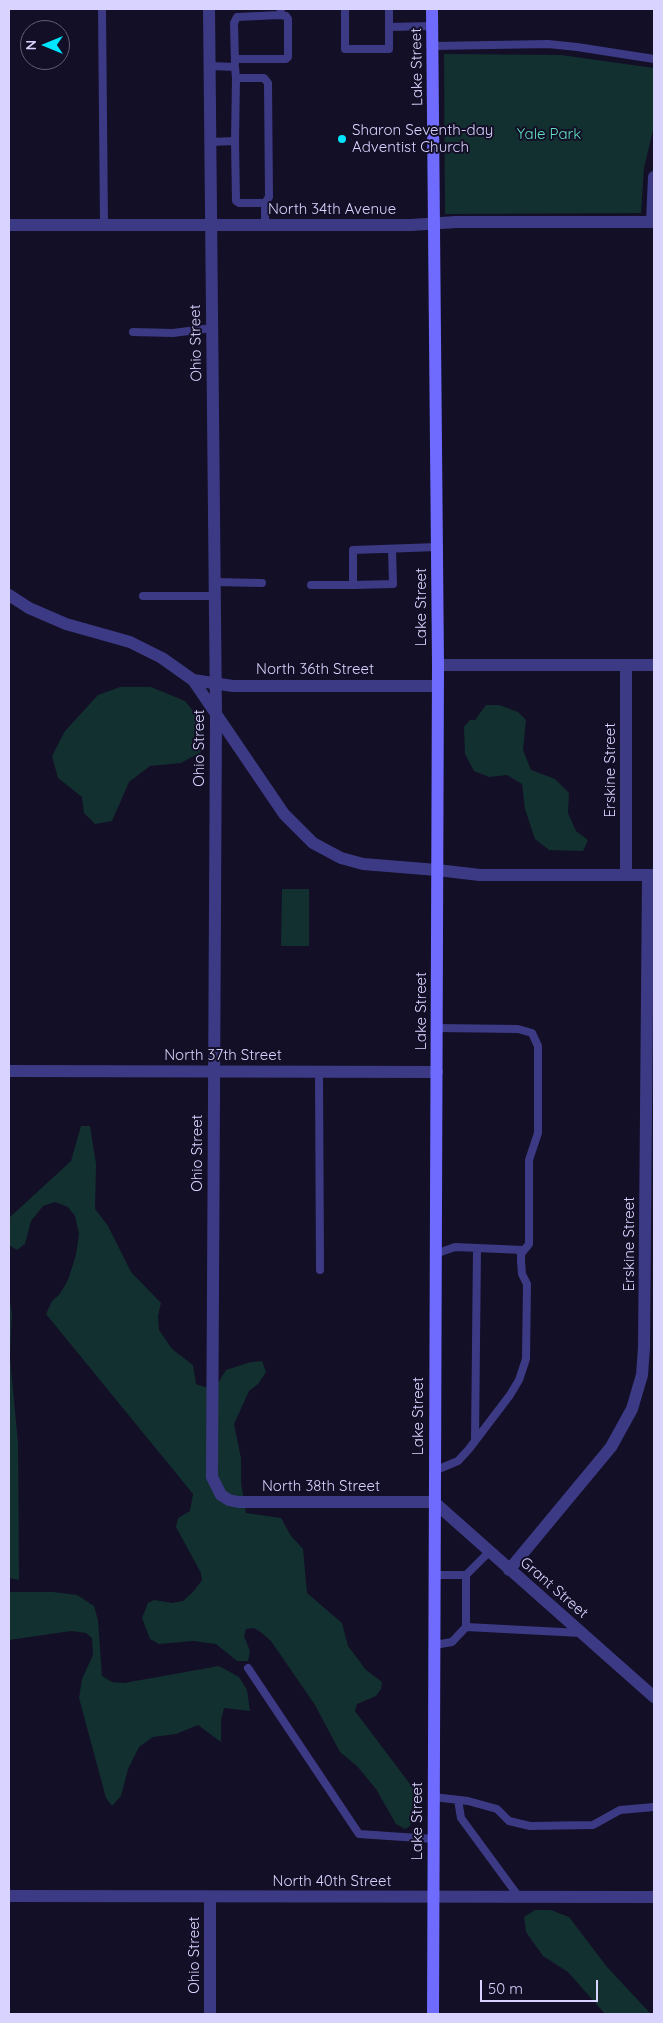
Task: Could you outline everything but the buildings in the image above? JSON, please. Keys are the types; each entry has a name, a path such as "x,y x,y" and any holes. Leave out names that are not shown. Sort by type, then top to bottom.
{"main road":[{"name":"Lake Street","path":"432,9 438,665 433,2014"}],"street":[{"name":"Ohio Street","path":"210,9 214,683 216,715 211,1459 215,1486"},
{"path":"653,222 654,177"},
{"name":"North 34th Avenue","path":"9,225 265,226 653,222"},
{"path":"9,595 28,608 66,624 130,642 162,658 193,680 284,814 313,843 341,858 363,864 480,875 651,875"},
{"path":"438,665 654,665"},
{"name":"Erskine Street","path":"626,665 626,875"},
{"name":"North 36th Street","path":"193,680 233,686 438,686"},
{"name":"Erskine Street","path":"509,1570 610,1447 625,1424 637,1396 644,1348 650,1100 651,875"},
{"name":"North 37th Street","path":"9,1071 436,1072"},
{"name":"North 38th Street","path":"215,1486 221,1495 229,1500 238,1502 434,1502"},
{"name":"Grant Street","path":"434,1502 581,1633 653,1693"},
{"name":"North 40th Street","path":"9,1896 654,1897"},
{"name":"Ohio Street","path":"210,1897 210,2014"}],"lane":[{"path":"102,9 104,225"},
{"path":"345,9 345,49 389,48 389,9"},
{"path":"210,66 234,63 286,59 288,57 288,19 281,12 237,17 234,23 234,63 236,78 236,200 239,203 265,203"},
{"path":"389,27 432,26"},
{"path":"433,46 548,44 654,59"},
{"path":"236,78 264,78 268,82 269,197 265,203 265,226"},
{"path":"210,142 235,141"},
{"path":"133,332 173,333 212,328"},
{"path":"353,585 353,550 437,547"},
{"path":"311,585 393,584 392,548"},
{"path":"214,582 262,583"},
{"path":"143,596 214,596"},
{"path":"434,1471 458,1460 475,1442 510,1395 519,1380 526,1359 527,1284 522,1274 521,1261 523,1250 529,1244 529,1160 538,1133 536,1041 532,1033 518,1029 437,1028"},
{"path":"319,1072 320,1270"},
{"path":"436,1254 455,1247 523,1250"},
{"path":"475,1442 477,1248"},
{"path":"435,1645 452,1642 466,1627 466,1575 489,1552"},
{"path":"434,1575 466,1575"},
{"path":"466,1627 581,1633"},
{"path":"248,1668 358,1834 433,1839"},
{"path":"433,1797 458,1800 497,1809 509,1821 530,1826 593,1825 620,1810 654,1807"},
{"path":"458,1800 461,1818 519,1897"}],"green space":[{"name":"Yale Park","path":"444,54 561,55 654,68 654,126 644,168 641,213 445,214"},
{"path":"120,687 151,687 185,701 200,719 204,735 201,752 181,763 150,766 129,782 112,821 95,824 84,813 82,797 58,778 52,756 65,731 98,695"},
{"path":"486,705 499,705 518,712 526,720 523,750 531,770 555,779 569,793 568,813 576,831 588,840 583,851 549,850 535,839 525,809 522,784 507,775 489,777 474,771 465,754 464,727 470,720 475,720"},
{"path":"282,889 309,889 309,946 281,946"},
{"path":"81,1126 90,1126 96,1164 95,1209 108,1226 131,1272 161,1303 158,1316 159,1330 172,1349 193,1365 196,1384 205,1387 218,1383 226,1370 251,1362 262,1361 266,1372 258,1384 249,1391 234,1424 241,1458 241,1483 246,1513 281,1518 291,1536 303,1549 307,1593 342,1623 348,1646 366,1670 382,1682 381,1689 376,1696 357,1704 355,1711 413,1788 413,1810 410,1826 405,1829 396,1824 376,1789 357,1766 340,1752 315,1705 271,1641 262,1633 254,1628 246,1629 244,1636 250,1651 248,1661 237,1661 216,1644 193,1641 159,1644 150,1639 142,1618 148,1603 154,1600 172,1603 183,1601 202,1580 201,1573 176,1527 178,1518 190,1511 193,1494 46,1314 52,1301 59,1295 68,1280 76,1255 79,1234 75,1216 68,1207 55,1202 43,1206 31,1221 25,1244 17,1250 9,1245 9,1218 71,1161"},
{"path":"9,1296 12,1313 10,1357 18,1444 19,1580 9,1578"},
{"path":"9,1592 53,1592 77,1595 94,1606 98,1620 102,1676 112,1682 124,1683 219,1666 239,1677 247,1690 250,1711 224,1708 221,1720 221,1742 198,1725 176,1734 153,1737 139,1747 128,1769 121,1796 112,1806 106,1798 79,1698 82,1679 93,1655 92,1638 86,1633 71,1631 9,1640"},
{"path":"535,1910 551,1910 569,1917 607,1967 651,2014 605,2014 568,1972 543,1956 526,1932 524,1917"}],"place":[{"name":"Sharon Seventh-day Adventist Church","path":"342,139"}]}
